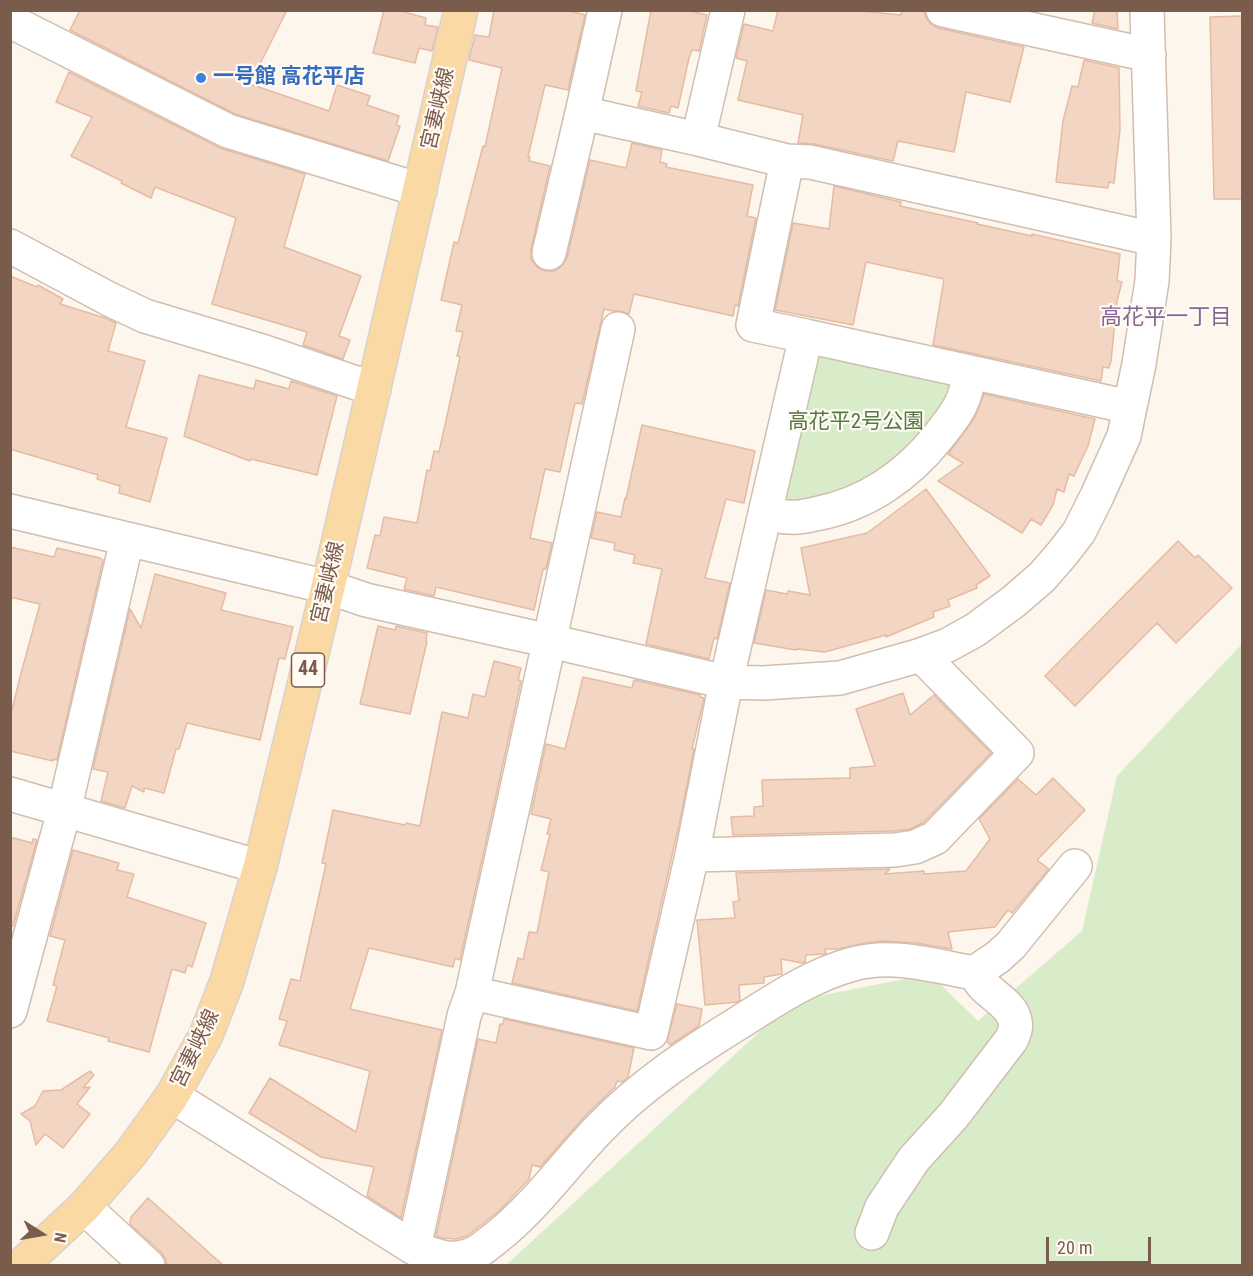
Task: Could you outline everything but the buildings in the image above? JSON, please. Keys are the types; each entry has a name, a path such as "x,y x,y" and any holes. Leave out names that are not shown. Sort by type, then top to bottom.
{"main road":[{"name":"宮妻峡線","path":"21,1266 84,1207 131,1153 172,1096 206,1035 227,981 260,867 328,587 461,10"}],"street":[{"path":"549,254 605,10"},
{"path":"698,139 728,10"},
{"path":"943,10 1149,55"},
{"path":"10,511 328,587 366,600 550,640 726,682 763,683 840,678 948,645 975,630 1013,602 1042,577 1062,554 1079,532 1124,436 1152,281 1154,239 1147,10"},
{"path":"10,21 228,131 420,190"},
{"path":"582,113 787,161 810,162 1154,239"},
{"path":"787,161 753,325 1130,407"},
{"path":"10,246 145,316 266,352 374,389"},
{"path":"414,1248 618,329"},
{"path":"472,993 651,1033 692,855 726,682 806,336"},
{"path":"765,513 790,518 826,512 861,500 884,487 909,469 951,420 963,400 970,372"},
{"path":"10,1011 64,811 127,540"},
{"path":"692,855 895,850 915,847 935,838 1017,753 921,655"},
{"path":"10,794 260,867"},
{"path":"974,974 1011,945 1075,866"},
{"path":"172,1096 414,1248 450,1259 464,1257 477,1252 509,1227 626,1102 692,1052 786,993 829,972 877,960 907,960 974,974 1006,1005 1016,1023 1016,1030 1011,1040 953,1116 914,1158 882,1207 872,1233"},
{"path":"84,1207 148,1266"}],"green space":[{"name":"高花平2号公園","path":"822,356 950,382 952,400 942,416 875,480 789,507 780,498 809,365"},
{"path":"1242,644 1242,1265 505,1266 793,1001 930,974 978,1021 1082,931 1117,776"}],"place":[{"name":"一号館 高花平店","path":"201,78"}],"district":[{"name":"高花平一丁目","path":"1166,318"}]}
